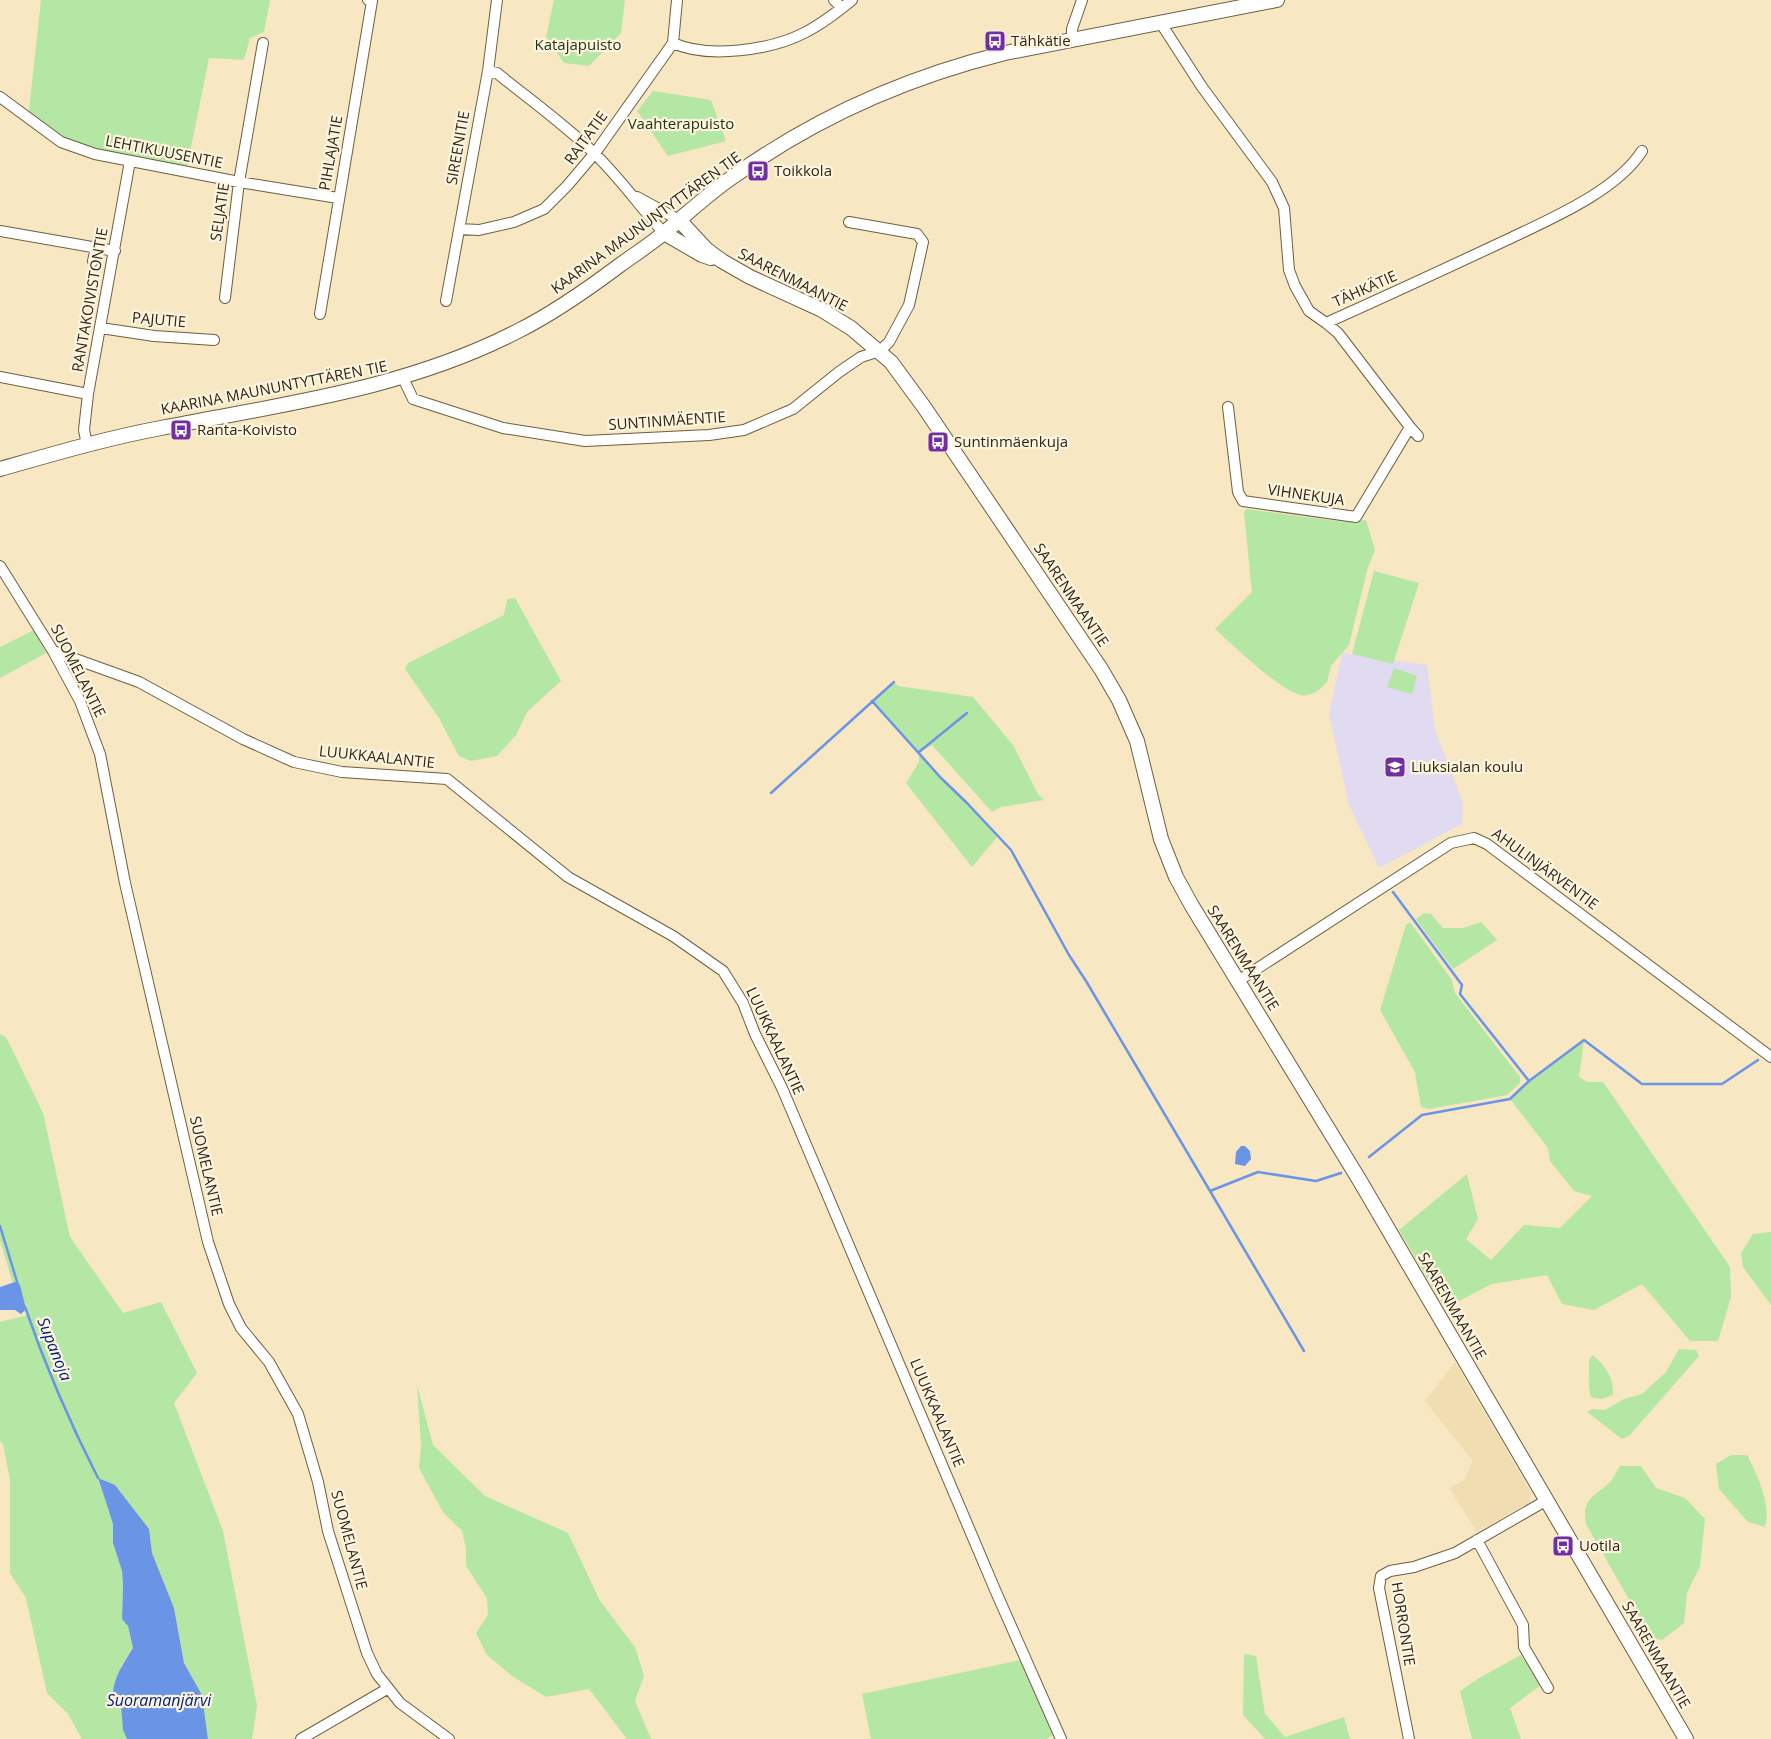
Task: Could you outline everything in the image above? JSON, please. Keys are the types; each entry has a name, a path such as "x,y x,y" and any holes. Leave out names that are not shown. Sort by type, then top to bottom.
{"street":[{"name":"PIHLAJATIE","path":"320,314 372,1 368,0"},
{"name":"SIREENITIE","path":"446,301 488,71 497,0"},
{"name":"RAITATIE","path":"459,229 479,230 514,222 544,209 577,175 595,154 673,43 677,0"},
{"path":"834,0 842,8"},
{"path":"673,43 684,47 726,51 766,45 803,33 852,0"},
{"path":"1072,38 1072,29 1082,0"},
{"name":"KAARINA MAUNUNTYTTÄREN TIE","path":"0,469 158,428 345,393 403,378 472,353 519,331 577,297 664,233 735,175 805,130 894,88 969,62 1072,38 1276,0"},
{"name":"TÄHKÄTIE","path":"1160,22 1202,87 1272,182 1284,208 1289,270 1294,286 1309,311 1326,323 1540,224 1606,186 1633,166 1642,151"},
{"name":"SELJATIE","path":"224,298 239,182 262,42"},
{"path":"488,71 497,73 595,154 636,197 645,212 664,233"},
{"name":"LEHTIKUUSENTIE","path":"0,97 61,142 96,154 239,182 338,198"},
{"name":"RANTAKOIVISTONTIE","path":"87,445 84,430 88,394 130,161"},
{"path":"636,197 678,220"},
{"name":"SAARENMAANTIE","path":"678,220 707,250 722,261 750,277 822,310 851,328 880,351 908,384 1106,677 1128,720 1136,741 1161,839 1176,877 1360,1182 1686,1739"},
{"path":"849,222 917,234 924,242 909,305 889,342 880,351"},
{"path":"0,231 115,251"},
{"name":"SAARENMAANTIE","path":"664,233 702,255 722,261"},
{"path":"93,261 96,248"},
{"path":"1326,323 1338,332 1418,436"},
{"name":"PAJUTIE","path":"101,328 154,336 214,340"},
{"name":"SUNTINMÄENTIE","path":"403,378 412,400 503,428 585,441 709,435 744,430 793,409 860,357 880,351"},
{"path":"0,377 88,394"},
{"name":"VIHNEKUJA","path":"1228,406 1238,492 1243,501 1356,518 1410,427"},
{"name":"SUOMELANTIE","path":"0,566 53,651 80,701 100,754 125,883 208,1242 229,1304 242,1328 269,1362 298,1414 318,1482 328,1531 368,1653 387,1689 400,1703 449,1739"},
{"name":"LUUKKAALANTIE","path":"53,651 139,682 243,739 294,762 342,772 447,779 568,878 673,936 723,971 743,1003 782,1088 996,1592 1061,1739"},
{"name":"AHULINJÄRVENTIE","path":"1238,981 1451,843 1474,838 1487,844 1771,1057"},
{"name":"HORRONTIE","path":"1409,1739 1379,1588 1381,1576 1390,1571 1414,1568 1455,1553 1547,1500"},
{"path":"1477,1540 1523,1625 1524,1646 1548,1688"},
{"path":"301,1739 387,1689"}],"shaded area":[{"name":"Liuksialan koulu","path":"1342,653 1427,665 1435,730 1463,803 1462,824 1379,868 1349,805 1329,714"},
{"path":"1455,1362 1531,1492 1530,1502 1477,1532 1449,1488 1464,1480 1473,1461 1425,1401"}],"green space":[{"path":"41,0 270,0 264,32 250,38 244,60 209,58 186,172 73,147 28,119"},
{"name":"Katajapuisto","path":"554,0 625,0 621,33 589,66 564,63 546,37"},
{"name":"Vaahterapuisto","path":"653,91 711,100 726,141 668,156 637,111"},
{"path":"1246,509 1344,522 1366,520 1375,550 1368,567 1349,645 1331,666 1327,682 1312,694 1301,695 1281,685 1256,666 1215,629 1252,592 1244,513"},
{"path":"1374,571 1419,583 1393,664 1352,654"},
{"path":"515,598 561,681 527,712 516,735 497,756 471,761 459,756 439,718 405,669 408,663 504,615 507,599"},
{"path":"34,630 46,653 0,678 0,647"},
{"path":"1394,668 1417,676 1412,694 1387,687"},
{"path":"894,682 898,686 973,697 1013,745 1038,794 1044,800 1001,807 992,812 932,745 920,752 941,778 967,803 997,837 972,867 906,783 919,762 919,752 872,701"},
{"path":"1424,913 1431,914 1443,928 1463,928 1481,922 1497,940 1453,969 1416,919"},
{"path":"1410,922 1452,980 1455,993 1520,1077 1520,1083 1507,1095 1429,1109 1421,1107 1415,1072 1380,1010 1406,925"},
{"path":"0,1034 6,1037 43,1113 70,1237 123,1313 161,1302 197,1373 174,1403 223,1531 257,1706 252,1739 208,1739 202,1695 184,1663 174,1608 152,1553 149,1529 98,1479 113,1524 113,1543 122,1571 122,1618 128,1626 133,1648 121,1666 123,1730 127,1739 82,1739 68,1714 47,1693 26,1598 10,1573 10,1480 3,1444 0,1442 0,1322 28,1315 13,1284 0,1240"},
{"path":"1584,1040 1579,1077 1587,1082 1603,1082 1730,1267 1731,1297 1718,1341 1690,1341 1642,1284 1594,1310 1562,1304 1547,1275 1492,1284 1445,1308 1399,1230 1467,1174 1478,1219 1466,1239 1491,1260 1524,1225 1560,1228 1592,1196 1574,1191 1550,1161 1548,1148 1510,1099 1529,1081"},
{"path":"1771,1232 1771,1305 1743,1267 1741,1253 1753,1234"},
{"path":"1679,1349 1696,1350 1699,1356 1629,1436 1622,1439 1587,1412 1592,1409 1605,1410 1624,1399 1642,1394 1666,1372"},
{"path":"1593,1355 1605,1368 1612,1383 1613,1395 1601,1399 1591,1397 1590,1392 1589,1360"},
{"path":"417,1385 433,1445 485,1496 568,1533 600,1601 635,1647 644,1676 635,1701 651,1739 627,1739 589,1689 546,1697 512,1676 487,1655 476,1633 488,1615 487,1598 466,1566 466,1548 462,1531 443,1512 419,1468 421,1445"},
{"path":"1731,1455 1747,1455 1765,1500 1765,1527 1748,1522 1719,1489 1716,1464"},
{"path":"1620,1466 1641,1466 1656,1488 1685,1498 1705,1519 1700,1566 1687,1593 1684,1623 1662,1640 1651,1638 1586,1524 1587,1504 1590,1499 1611,1481"},
{"path":"1244,1654 1256,1656 1265,1714 1285,1737 1344,1717 1350,1739 1265,1739 1243,1715"},
{"path":"1521,1655 1541,1685 1510,1708 1521,1739 1472,1739 1460,1691 1479,1678"},
{"path":"1025,1659 1058,1732 1046,1739 871,1739 862,1694"}],"water":[{"path":"1241,1146 1245,1146 1250,1151 1251,1159 1245,1166 1235,1164 1236,1152"},
{"path":"15,1282 20,1285 26,1309 21,1314 15,1310 0,1310 0,1287"},
{"name":"Suoramanjärvi","path":"98,1478 115,1485 149,1529 152,1553 174,1608 184,1663 202,1695 208,1739 127,1739 123,1730 121,1705 114,1703 113,1689 118,1674 133,1648 128,1626 122,1619 122,1571 113,1543 113,1524"}],"waterway":[{"path":"771,793 894,682"},
{"path":"872,701 941,778 1011,850 1069,955 1210,1191 1258,1172 1316,1181 1341,1173"},
{"path":"919,752 967,713"},
{"path":"1393,892 1462,985 1460,994 1529,1081 1584,1040 1642,1084 1722,1084 1758,1060"},
{"path":"1369,1157 1422,1115 1510,1099 1529,1081"},
{"path":"1210,1191 1304,1351"},
{"name":"Supanoja","path":"0,1226 18,1285"},
{"name":"Supanoja","path":"25,1307 58,1394 98,1478"}],"place":[{"name":"Tähkätie","path":"995,41"},
{"name":"Toikkola","path":"758,171"},
{"name":"Ranta-Koivisto","path":"181,430"},
{"name":"Suntinmäenkuja","path":"938,442"},
{"name":"Liuksialan koulu","path":"1395,767"},
{"name":"Uotila","path":"1563,1546"}]}
